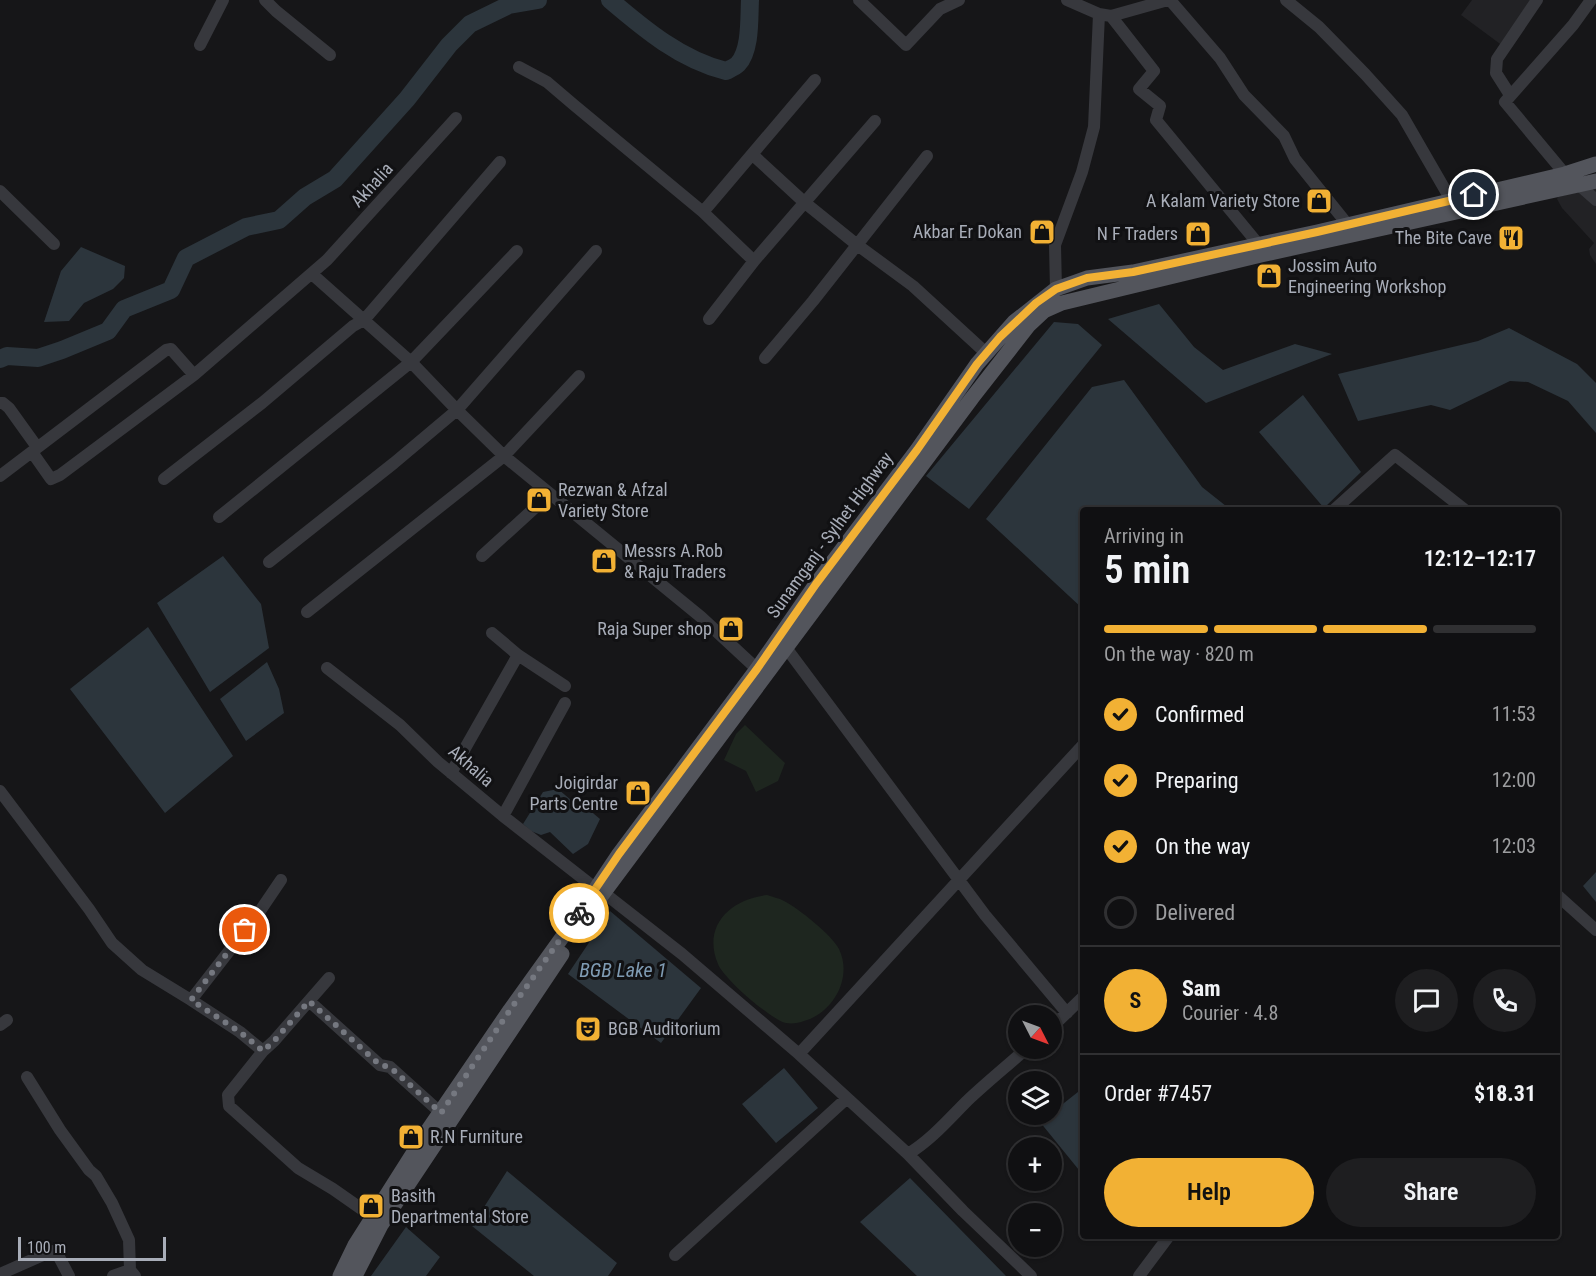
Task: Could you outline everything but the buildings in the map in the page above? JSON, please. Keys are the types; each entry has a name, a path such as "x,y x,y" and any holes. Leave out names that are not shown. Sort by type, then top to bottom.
{"main road":[{"name":"Sunamganj - Sylhet Highway","path":"355,1276 381,1224 599,890 816,584 917,450 986,353 1014,322 1056,289 1087,278 1133,272 1259,245 1565,174 1596,164"},
{"name":"Sunamganj - Sylhet Highway","path":"340,1276 355,1245 426,1133 581,910 787,649 1029,324 1044,311 1062,303 1250,258 1590,185"}],"street":[{"path":"200,45 223,0"},
{"path":"265,0 330,55"},
{"path":"859,0 906,45 940,9 959,0"},
{"path":"1067,0 1105,15 1154,71 1139,89 1160,106 1156,120 1259,245"},
{"path":"1105,15 1169,0 1220,58 1244,94 1284,136 1295,159 1348,225"},
{"path":"1286,0 1319,27 1402,116 1451,200"},
{"path":"1510,95 1496,72 1497,59 1537,0"},
{"path":"1565,174 1505,102 1573,25 1591,0"},
{"path":"1056,289 1055,245 1082,172 1094,126 1105,15"},
{"path":"519,67 547,82 703,212 754,261"},
{"path":"703,212 815,80"},
{"name":"Akhalia","path":"34,450 51,479 60,475 194,375 327,260 456,118"},
{"path":"709,319 754,261 875,122"},
{"path":"753,155 804,202 856,244 914,286 986,353"},
{"path":"765,358 927,156"},
{"path":"164,479 262,403 353,326 364,320 500,162"},
{"path":"1590,185 1596,200"},
{"path":"0,191 54,244"},
{"path":"219,517 411,362 517,250"},
{"path":"269,562 394,464 457,410 596,251"},
{"path":"312,273 411,362 504,456 701,617 757,669"},
{"path":"0,476 166,350 171,349 194,375"},
{"path":"307,612 504,456 579,376"},
{"path":"0,403 9,408 34,450"},
{"path":"1337,507 1395,455 1461,507"},
{"path":"482,556 549,494"},
{"path":"492,633 518,656 566,686"},
{"path":"787,649 985,915 1067,1013"},
{"path":"451,773 518,656"},
{"name":"Akhalia","path":"327,668 399,725 502,816 682,954 799,1054 908,1154 1031,1276"},
{"path":"502,816 565,703"},
{"path":"799,1054 1080,748"},
{"path":"0,792 112,943 142,970 240,1032 263,1051"},
{"path":"191,1000 258,914 281,880"},
{"path":"1560,898 1596,930"},
{"path":"329,978 263,1051 228,1095 229,1106 298,1168 373,1217"},
{"path":"1062,1018 1080,1000"},
{"path":"309,1001 380,1065 390,1067 441,1113"},
{"path":"908,1154 942,1128 1015,1059"},
{"path":"27,1077 60,1130 89,1170 96,1176 112,1203 129,1240 132,1273 113,1276"},
{"path":"675,1255 846,1099"},
{"path":"1139,1276 1167,1239"},
{"path":"0,1274 52,1251 57,1253 69,1276"}],"shaded area":[{"path":"1472,0 1539,0 1507,49 1461,15"},
{"path":"1596,187 1596,264 1589,249 1594,243 1562,208 1557,199"},
{"path":"745,725 785,763 778,781 756,792 746,771 724,760 736,734"},
{"path":"767,895 790,904 814,922 835,943 843,960 842,982 832,1002 814,1017 800,1022 786,1023 779,1020 748,998 722,970 714,950 717,927 723,917 741,902"}],"water":[{"path":"81,247 125,266 124,278 113,289 84,303 69,321 44,322 61,271"},
{"path":"1159,304 1194,347 1223,370 1295,344 1332,354 1206,403 1108,319"},
{"path":"1054,322 1078,324 1102,345 969,509 926,476"},
{"path":"1509,328 1577,364 1596,383 1596,433 1568,401 1528,382 1510,381 1450,410 1431,405 1358,421 1338,374 1478,341"},
{"path":"1124,380 1202,487 1227,507 1080,507 1080,606 986,519 1092,387"},
{"path":"1303,395 1361,472 1323,507 1259,432"},
{"path":"223,556 261,604 269,648 210,692 157,603"},
{"path":"148,627 233,756 165,813 70,689"},
{"path":"267,662 279,689 284,713 246,741 220,699"},
{"path":"558,789 578,806 587,808 600,819 588,844 573,854 550,832 541,835 531,831 523,824 543,792"},
{"path":"1596,872 1596,902 1583,886"},
{"name":"BGB Lake 1","path":"610,911 701,988 661,1043 568,974"},
{"path":"784,1068 818,1108 776,1143 742,1104"},
{"path":"1080,1090 1080,1171 1062,1149 1062,1137 1052,1137 1042,1125 1062,1125 1062,1105"},
{"path":"507,1171 617,1263 608,1276 534,1276 472,1226"},
{"path":"910,1178 1006,1276 917,1276 860,1222"},
{"path":"406,1227 440,1257 426,1276 371,1276"}],"waterway":[{"path":"0,359 7,356 38,358 108,331 124,309 171,290 186,258 246,227 279,220 305,197 335,179 407,99 449,45 470,24 509,5 538,0"},
{"path":"610,0 678,51 709,66 726,71 738,64 745,51 750,0"}],"way so far":[{"path":"245,930 191,1000 240,1032 263,1051 286,1029 309,1001 380,1065 390,1067 441,1113 579,913"}],"place":[{"name":"A Kalam Variety Store","path":"1319,201"},
{"name":"Akbar Er Dokan","path":"1042,232"},
{"name":"N F Traders","path":"1198,234"},
{"name":"The Bite Cave","path":"1511,238"},
{"name":"Jossim Auto Engineering Workshop","path":"1269,276"},
{"name":"Rezwan & Afzal Variety Store","path":"539,500"},
{"name":"Messrs A.Rob & Raju Traders","path":"604,561"},
{"name":"Raja Super shop","path":"731,629"},
{"name":"Joigirdar Parts Centre","path":"638,793"},
{"name":"BGB Auditorium","path":"588,1029"},
{"name":"R.N Furniture","path":"411,1137"},
{"name":"Basith Departmental Store","path":"371,1206"}],"route":[{"path":"579,913 619,854 757,669 816,584 917,450 977,364 1014,322 1036,303 1056,289 1087,278 1133,272 1474,195"}]}
